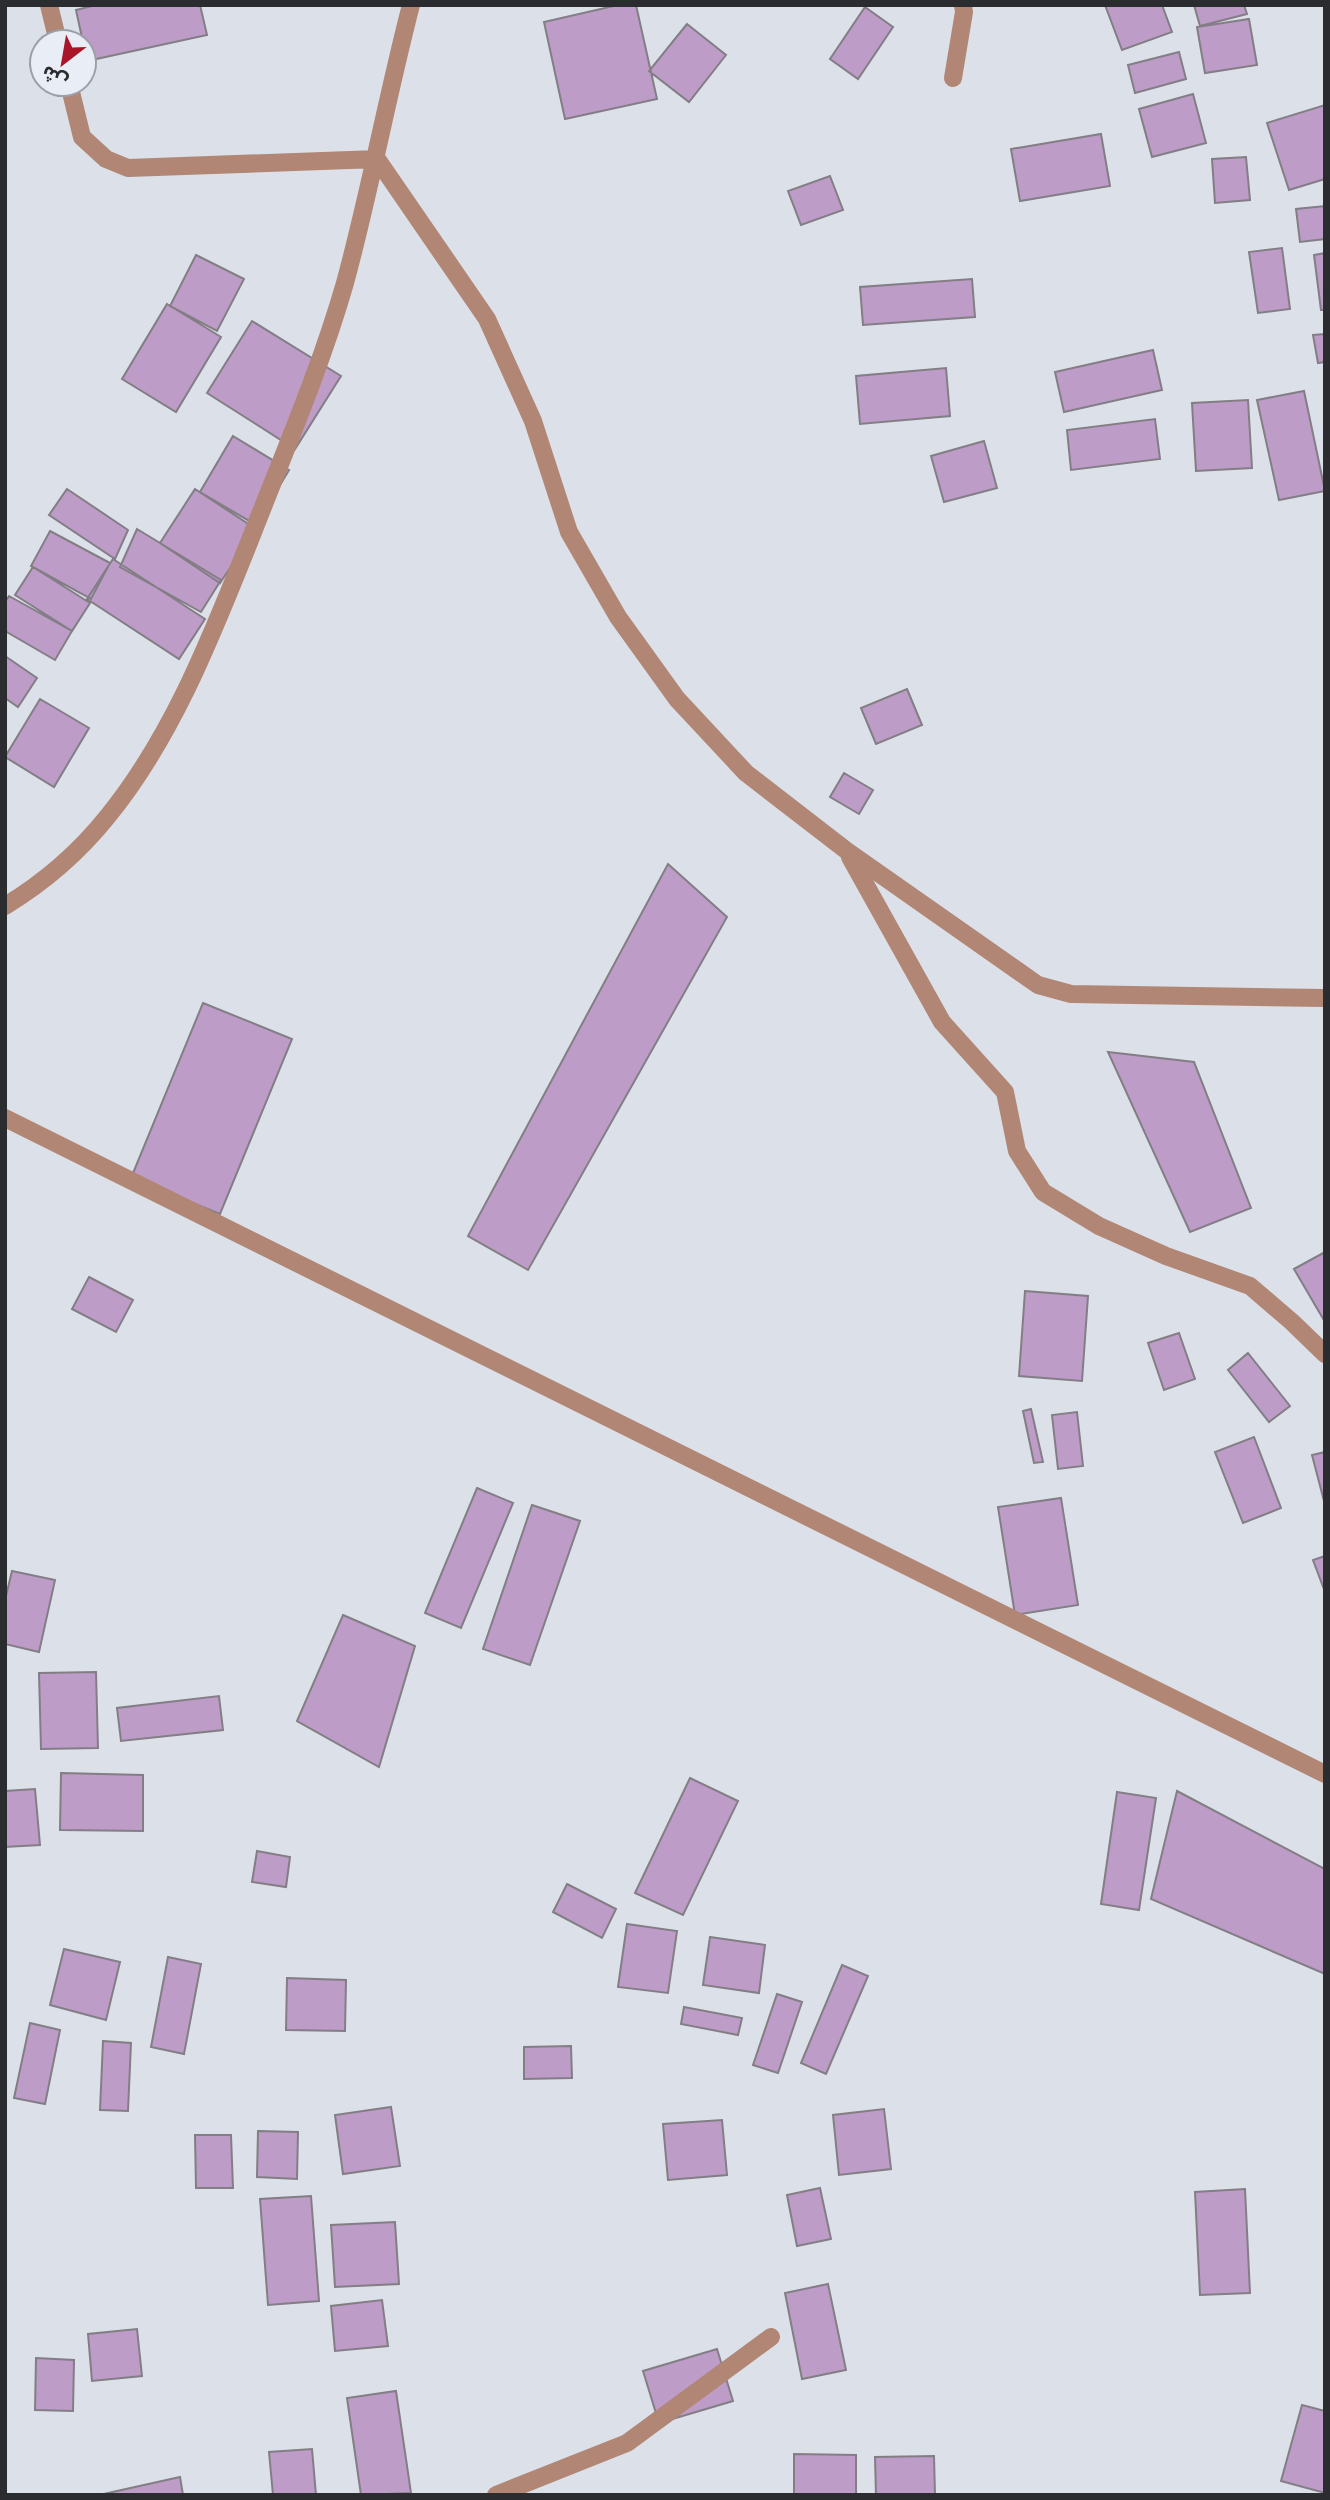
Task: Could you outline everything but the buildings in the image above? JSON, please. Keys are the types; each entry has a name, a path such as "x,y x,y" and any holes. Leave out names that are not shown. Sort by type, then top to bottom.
{"street":[{"path":"49,5 55,28"},
{"path":"953,78 963,5"},
{"path":"5,906 28,892 66,859 107,817 141,770 215,628 296,424 344,285 377,159 410,6"},
{"path":"72,98 82,137 106,159 128,168 377,159"},
{"path":"377,159 487,319 533,421 569,532 618,617 677,699 746,773 847,851 1038,985 1071,994 1325,998"},
{"path":"847,851 943,1022 1005,1092 1017,1151 1042,1192 1099,1226 1166,1256 1250,1286 1325,1354"},
{"path":"5,1118 1325,1774"},
{"path":"496,2495 627,2443 771,2337"}]}
